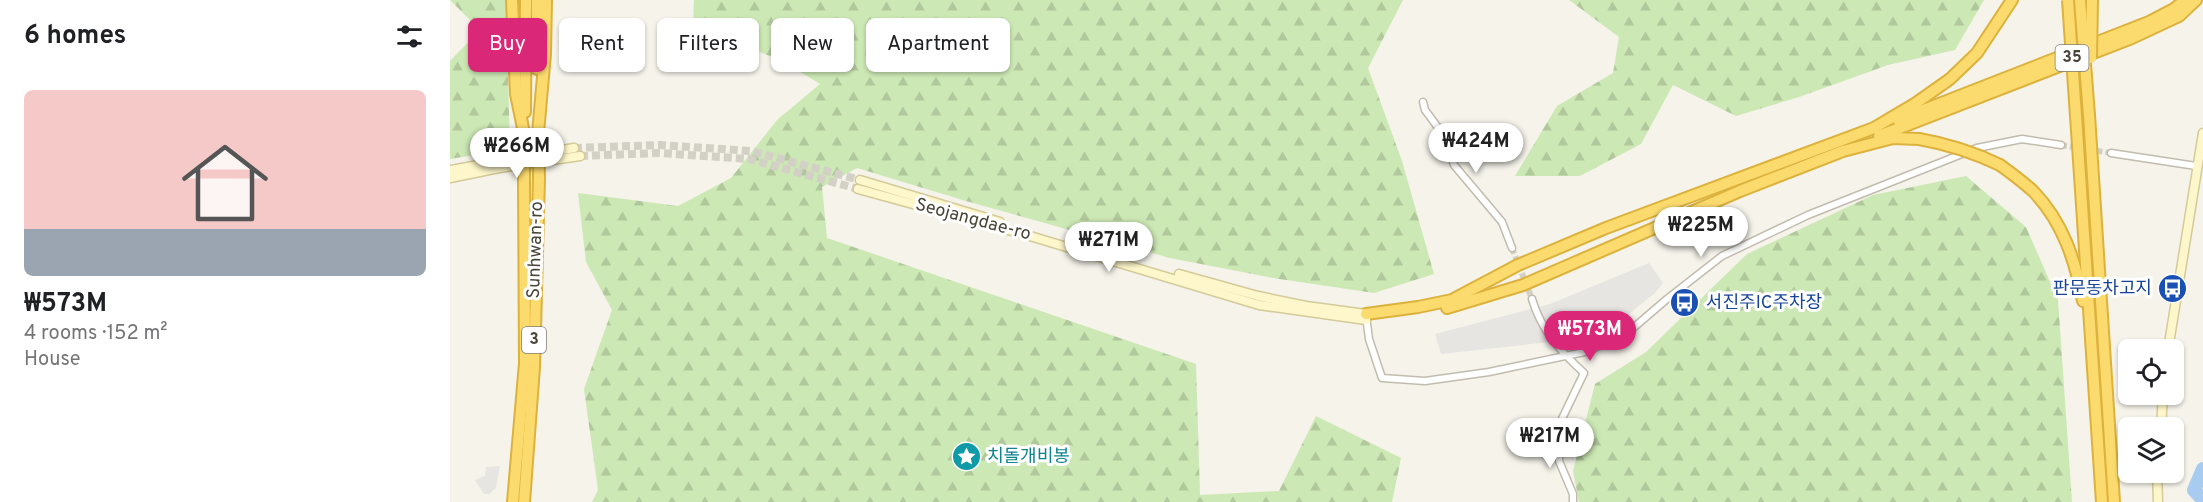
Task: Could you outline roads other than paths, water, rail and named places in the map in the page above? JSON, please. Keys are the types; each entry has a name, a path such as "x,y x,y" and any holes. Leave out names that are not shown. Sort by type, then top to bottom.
{"highway":[{"path":"512,0 516,94 524,133"},
{"name":"3","path":"524,133 526,0"},
{"name":"3","path":"537,0 538,133"},
{"path":"538,133 545,54 546,0"},
{"path":"1874,128 1950,80 1977,53 2012,0"},
{"name":"35","path":"2068,0 2102,502"},
{"name":"35","path":"2080,0 2114,502"},
{"path":"2089,115 2092,0"},
{"path":"1366,317 1452,300 1518,265 1606,228 2149,22 2174,9 2185,0"},
{"path":"1366,317 1453,307 1523,285 1730,195 2132,38 2179,15 2196,0"},
{"name":"Sunhwan-ro","path":"513,502 525,363 524,133"},
{"name":"Sunhwan-ro","path":"524,502 534,367 538,133"},
{"path":"1843,150 1893,138 1919,139 1976,153 2000,165 2032,190 2050,212 2065,237 2074,260 2091,338"}],"street":[{"path":"1423,102 1425,110 1445,137 1454,165 1502,222 1512,248"},
{"path":"2170,339 2203,133"},
{"path":"1366,317 1369,339 1382,378 1425,381 1489,372 1566,357 1589,351 1632,329 1722,256 1808,215 1977,148 2022,139 2061,144"},
{"path":"450,170 574,148"},
{"path":"2111,153 2196,166"},
{"path":"450,178 580,156"},
{"name":"Seojangdae-ro","path":"860,180 1258,296 1366,317"},
{"name":"Seojangdae-ro","path":"858,189 1041,239 1258,305 1366,317"},
{"path":"1532,299 1537,316 1546,332 1566,357 1584,373 1558,427 1559,461 1573,494 1573,502"},
{"path":"2157,483 2157,502"}],"waterway":[{"path":"2203,469 2194,490 2203,500"}],"tunnel":[{"path":"574,148 660,145 751,151 860,180"},
{"path":"2061,145 2111,153"},
{"path":"580,156 659,153 749,159 858,189"},
{"path":"1512,248 1532,299"}],"place":[{"name":"판문동차고지","path":"2173,289"},
{"name":"서진주IC주차장","path":"1685,303"},
{"name":"치돌개비봉","path":"966,457"}]}
